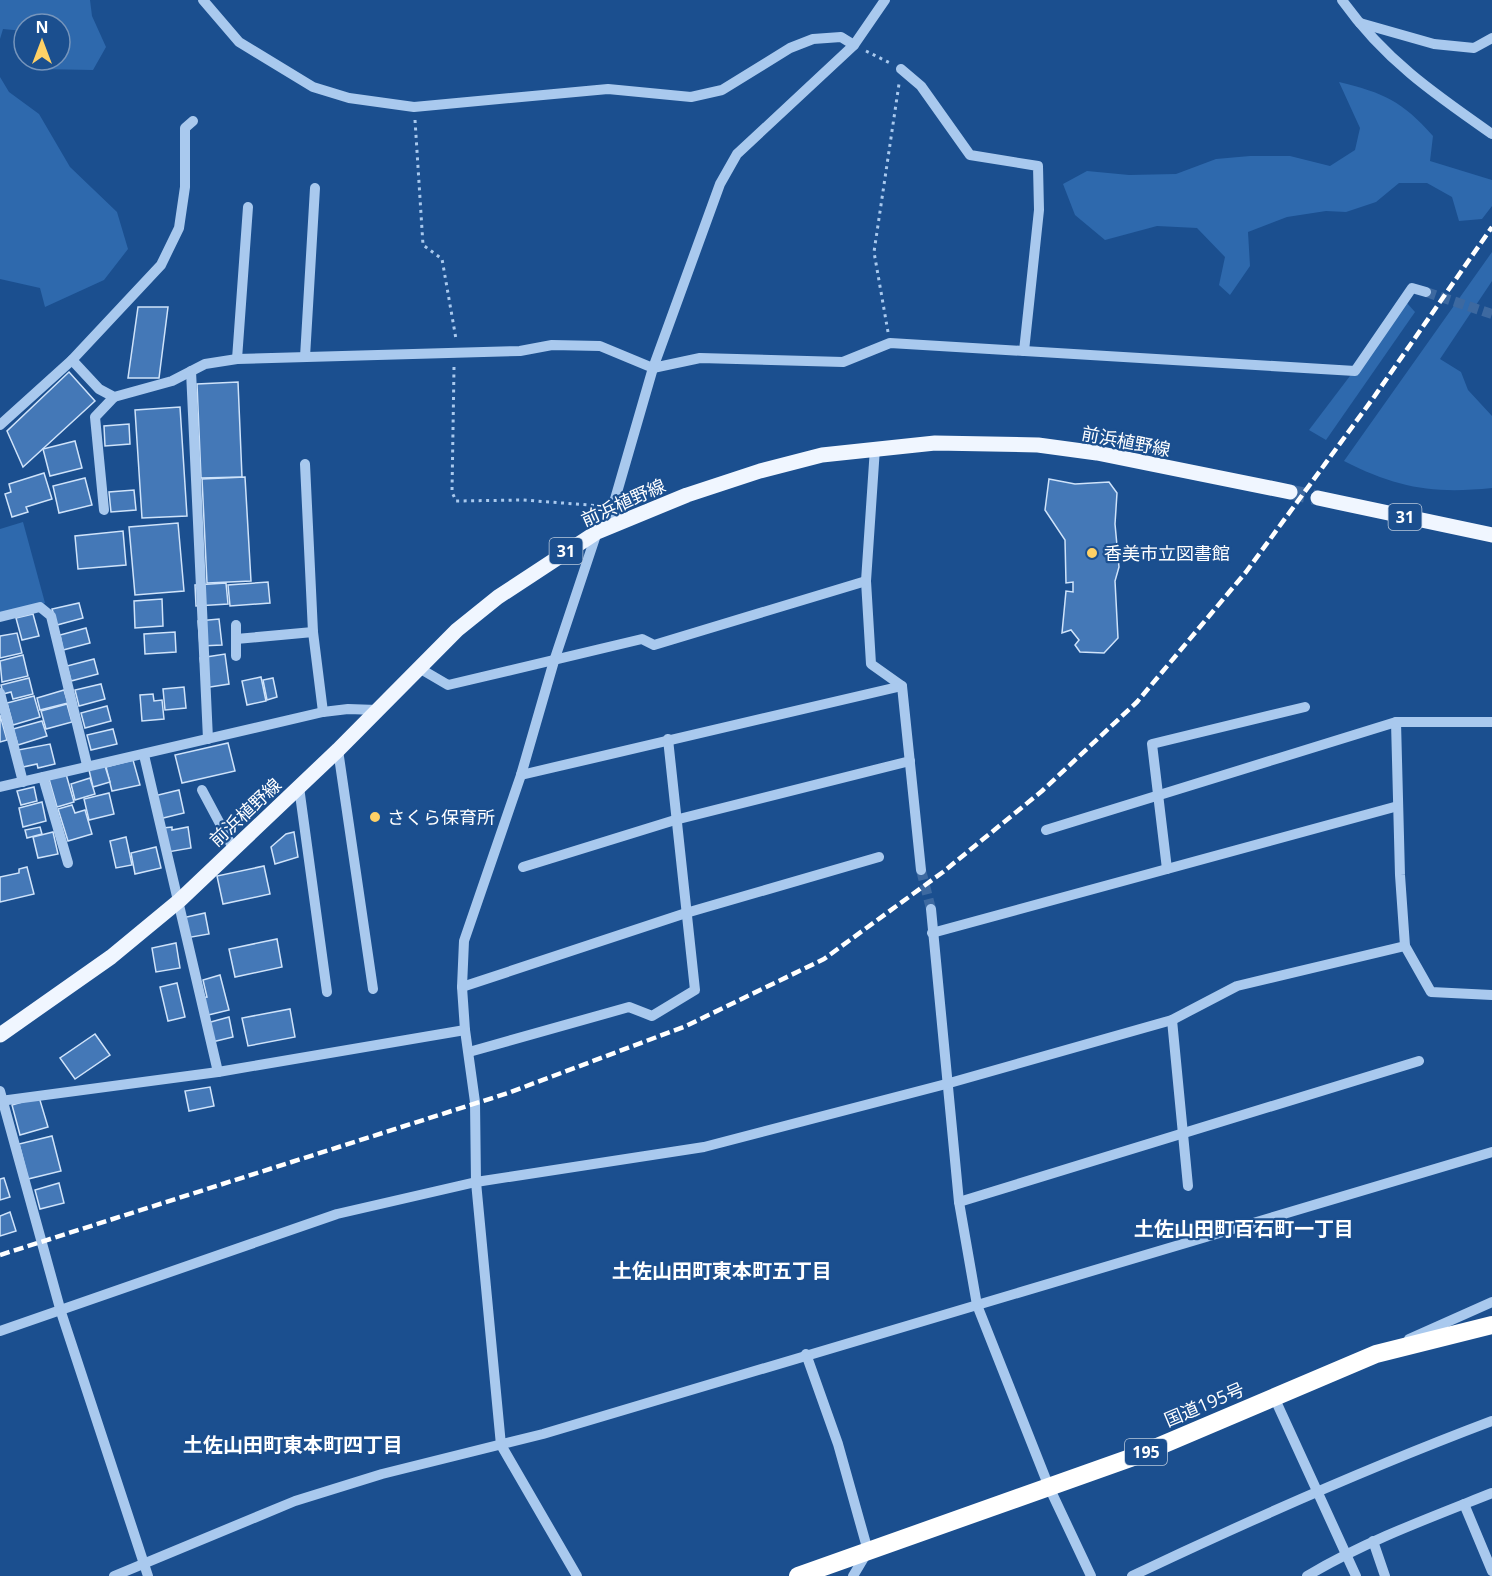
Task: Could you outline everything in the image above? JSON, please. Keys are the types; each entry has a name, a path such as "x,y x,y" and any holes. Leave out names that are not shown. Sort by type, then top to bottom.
{"highway":[{"name":"国道195号","path":"798,1576 1136,1456 1376,1354 1492,1325"}],"main road":[{"name":"前浜植野線","path":"0,1035 111,957 180,900 338,750 457,630 498,597 597,532 687,495 760,471 822,455 935,443 1038,445 1097,453 1290,492"},
{"name":"31","path":"1318,498 1492,535"}],"street":[{"path":"203,0 239,42 313,87 349,98 414,107 608,89 691,97 722,90 790,48 813,39 841,37 854,45"},
{"path":"617,524 613,506 653,368 720,184 736,154 854,45 885,0"},
{"path":"1342,0 1358,22 1400,68 1492,134"},
{"path":"1358,22 1434,44 1474,48 1492,38"},
{"path":"901,69 921,86 970,155 1038,166 1039,210 1024,351"},
{"path":"0,425 72,360 161,265 179,228 185,187 185,128 193,121"},
{"path":"305,357 315,188"},
{"path":"237,359 248,207"},
{"path":"104,510 95,417 114,397 172,381 205,364 237,359 520,351 552,345 600,346 653,368 700,358 843,362 890,343 1355,371 1412,288 1426,292"},
{"path":"72,360 99,389 114,397"},
{"path":"191,371 208,739"},
{"path":"875,448 866,580 871,664 902,686 921,870"},
{"path":"305,464 313,632 323,712"},
{"path":"577,1576 501,1445 476,1182 475,1102 465,1030 462,987 464,941 521,775 554,661 597,532"},
{"path":"419,668 448,685 642,639 654,645 866,580"},
{"path":"0,617 40,607 51,616 87,765"},
{"path":"236,625 236,656"},
{"path":"236,639 313,632"},
{"path":"521,775 902,686"},
{"path":"0,693 23,782"},
{"path":"1167,869 1152,744 1305,707"},
{"path":"0,787 323,712 377,710"},
{"path":"1396,722 1405,946 1431,992 1492,995"},
{"path":"1046,830 1396,722 1492,722"},
{"path":"469,1052 629,1007 652,1016 695,990 668,739"},
{"path":"338,750 373,989"},
{"path":"144,754 180,900 218,1072"},
{"path":"523,867 675,820 910,761"},
{"path":"43,777 68,863"},
{"path":"299,788 327,992"},
{"path":"202,790 234,850"},
{"path":"932,933 1398,806"},
{"path":"462,987 686,913 879,857"},
{"path":"931,909 959,1202 977,1305 1049,1487 1091,1576"},
{"path":"0,1331 61,1312 337,1214 476,1182 704,1147 946,1084 1172,1020 1237,986 1405,946"},
{"path":"1172,1020 1188,1186"},
{"path":"148,1576 61,1312 1,1098 218,1072 465,1030"},
{"path":"959,1202 1419,1061"},
{"path":"114,1576 295,1501 382,1474 501,1445 1492,1152"},
{"path":"1376,1354 1492,1302"},
{"path":"806,1354 838,1444 868,1551 853,1576"},
{"path":"1274,1397 1356,1576"},
{"path":"1132,1576 1317,1493 1492,1421"},
{"path":"1307,1576 1345,1553 1492,1493"},
{"path":"1464,1504 1492,1571"},
{"path":"1373,1541 1386,1576"}],"path":[{"path":"854,45 901,69 874,252 890,343"},
{"path":"414,107 423,245 442,259 456,341 452,492 456,501 523,500 613,506"}],"shaded area":[{"path":"0,0 90,0 92,16 106,47 93,70 72,70 72,12 12,12 12,30 3,29 0,39"},
{"path":"0,77 9,92 39,114 70,167 117,212 128,249 104,280 45,307 40,288 0,279"},
{"path":"1339,82 1380,95 1412,114 1433,136 1430,161 1492,180 1492,206 1482,219 1459,221 1452,197 1427,183 1399,183 1376,202 1346,212 1326,211 1287,217 1248,232 1250,266 1230,295 1219,285 1225,257 1197,228 1157,226 1105,240 1075,215 1063,184 1087,171 1129,175 1176,174 1216,159 1250,156 1290,156 1330,166 1355,150 1360,128"},
{"path":"1492,252 1492,281 1440,359 1461,372 1468,390 1492,416 1492,488 1451,490 1416,487 1381,477 1344,461"},
{"path":"1406,302 1415,312 1326,440 1309,430"},
{"path":"23,522 45,603 0,614 0,529"}],"building":[{"path":"138,307 168,307 159,378 128,378"},
{"path":"69,372 95,401 23,467 7,431"},
{"path":"238,382 242,477 201,478 197,384"},
{"path":"180,407 187,516 142,518 135,410"},
{"path":"129,424 130,444 105,446 104,426"},
{"path":"75,441 82,468 50,476 43,449"},
{"path":"44,473 52,499 26,507 28,512 12,517 5,494 11,492 9,484"},
{"path":"245,477 251,581 207,583 202,479"},
{"path":"85,478 92,505 59,513 53,486"},
{"name":"香美市立図書館","path":"1049,479 1075,484 1109,482 1117,493 1115,524 1119,567 1115,581 1118,638 1104,653 1080,652 1075,645 1079,640 1071,630 1062,633 1066,591 1073,592 1073,582 1066,583 1065,540 1045,510"},
{"path":"134,490 136,510 111,512 109,492"},
{"path":"178,523 184,591 135,595 129,527"},
{"path":"123,531 126,565 78,569 75,536"},
{"path":"268,582 270,603 230,606 228,585"},
{"path":"226,583 228,604 196,606 195,585"},
{"path":"162,599 163,626 135,628 134,601"},
{"path":"79,603 83,618 57,625 52,609"},
{"path":"33,614 39,636 22,640 16,618"},
{"path":"219,619 222,645 200,646 198,621"},
{"path":"86,628 90,643 63,650 60,635"},
{"path":"175,632 176,652 145,654 144,634"},
{"path":"17,633 22,653 0,658 0,636"},
{"path":"225,654 229,684 204,688 200,658"},
{"path":"23,655 28,676 2,682 0,661"},
{"path":"94,659 98,674 71,681 67,666"},
{"path":"261,677 266,701 247,705 242,681"},
{"path":"29,678 33,694 13,699 11,692 3,694 1,685"},
{"path":"273,678 277,697 267,700 263,680"},
{"path":"101,684 105,699 79,706 75,690"},
{"path":"184,687 186,708 165,710 163,689"},
{"path":"64,690 68,703 40,710 37,698"},
{"path":"153,694 154,701 162,700 164,719 142,721 140,695"},
{"path":"34,696 40,717 13,725 7,703"},
{"path":"67,704 72,722 46,729 41,711"},
{"path":"107,706 111,721 85,728 81,713"},
{"path":"0,715 7,740 0,742"},
{"path":"42,721 47,736 18,745 13,729"},
{"path":"113,729 117,744 91,750 87,735"},
{"path":"228,743 235,771 182,783 175,755"},
{"path":"50,744 55,764 38,768 37,764 23,767 18,750"},
{"path":"133,760 140,785 112,791 106,767"},
{"path":"105,766 110,782 93,787 89,770"},
{"path":"66,774 74,802 57,807 49,779"},
{"path":"90,778 95,794 75,800 71,784"},
{"path":"34,787 37,801 21,805 17,791"},
{"path":"179,790 184,813 159,819 154,796"},
{"path":"109,793 114,814 89,820 84,799"},
{"path":"42,802 46,821 23,827 19,808"},
{"path":"72,805 75,813 85,810 92,834 68,841 58,809"},
{"path":"40,827 42,834 27,838 25,830"},
{"path":"172,827 172,830 188,827 191,848 168,852 163,828"},
{"path":"53,832 58,854 38,858 33,837"},
{"path":"294,832 298,857 275,864 271,847 286,834"},
{"path":"126,837 132,865 116,868 110,841"},
{"path":"156,847 161,868 135,874 131,853"},
{"path":"264,866 270,894 223,904 217,876"},
{"path":"27,867 34,894 0,902 0,877 19,873 19,869"},
{"path":"205,913 209,934 186,938 182,918"},
{"path":"277,939 282,967 235,977 229,949"},
{"path":"176,943 180,968 156,972 152,948"},
{"path":"220,975 229,1010 204,1016 199,998 207,997 203,980"},
{"path":"177,983 185,1017 168,1021 160,987"},
{"path":"290,1009 295,1037 248,1046 242,1018"},
{"path":"229,1017 233,1037 212,1042 207,1023"},
{"path":"95,1034 110,1055 75,1079 60,1058"},
{"path":"210,1087 214,1106 189,1111 185,1091"},
{"path":"39,1097 48,1127 20,1135 12,1105"},
{"path":"52,1136 61,1171 28,1179 19,1144"},
{"path":"4,1178 10,1197 0,1200 0,1179"},
{"path":"59,1183 64,1203 40,1209 35,1190"},
{"path":"10,1212 16,1231 0,1236 0,1216"}],"tunnel":[{"path":"1426,292 1492,314"},
{"path":"1290,492 1318,498"},
{"path":"921,870 931,909"}],"railway":[{"path":"0,1255 508,1093 686,1026 824,959 943,872 1042,791 1137,702 1246,572 1374,397 1492,227"}],"place":[{"name":"香美市立図書館","path":"1092,553"},
{"name":"さくら保育所","path":"375,817"}],"district":[{"name":"土佐山田町百石町一丁目","path":"1244,1228"},
{"name":"土佐山田町東本町五丁目","path":"722,1270"},
{"name":"土佐山田町東本町四丁目","path":"293,1444"}]}
